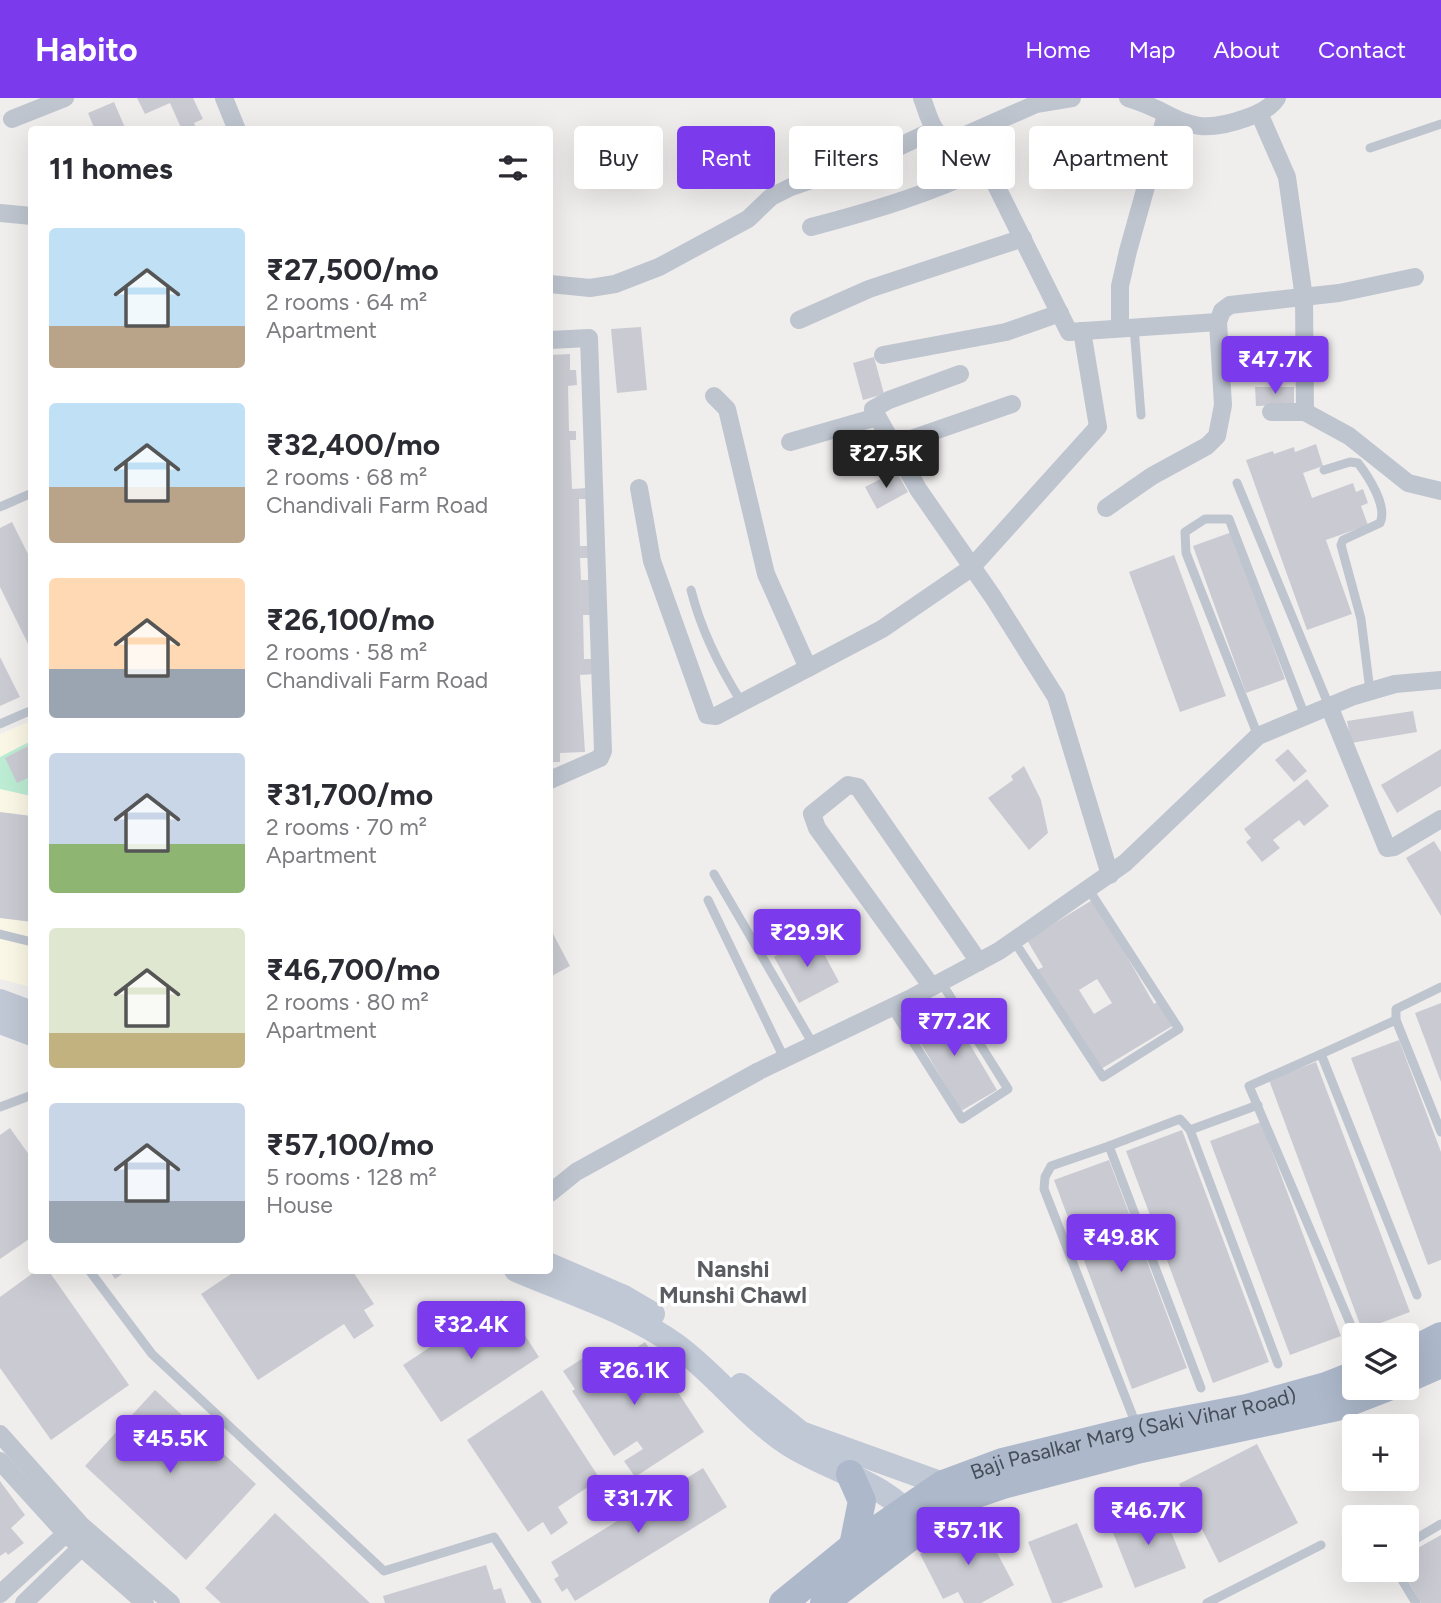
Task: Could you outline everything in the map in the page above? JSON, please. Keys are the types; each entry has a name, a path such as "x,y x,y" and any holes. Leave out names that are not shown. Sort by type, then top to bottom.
{"main road":[{"path":"1419,1347 1441,1336"},
{"path":"1419,1374 1441,1364"},
{"name":"Baji Pasalkar Marg (Saki Vihar Road)","path":"1139,1439 1326,1387 1342,1380"},
{"name":"Baji Pasalkar Marg (Saki Vihar Road)","path":"824,1603 914,1519 951,1492 1002,1462 1337,1406 1353,1400"},
{"path":"850,1474 862,1501 853,1546"},
{"name":"Baji Pasalkar Marg (Saki Vihar Road)","path":"783,1603 853,1546 914,1519"}],"street":[{"path":"12,120 65,98"},
{"path":"224,98 235,126"},
{"path":"922,98 932,126"},
{"path":"988,126 1035,101 1072,98"},
{"path":"1135,99 1194,127 1220,127 1259,113 1277,98"},
{"path":"1259,113 1287,177 1304,298 1305,412"},
{"path":"1127,328 1120,286 1166,115"},
{"path":"553,284 590,288 615,284 659,267 748,219 771,197 791,187 873,159 917,138"},
{"path":"811,227 900,203 938,189"},
{"path":"998,189 1069,332 1218,322"},
{"path":"0,213 28,216"},
{"path":"799,320 869,289 1023,238"},
{"path":"1106,508 1152,476 1207,446 1217,436 1223,405 1218,322 1222,311 1230,305 1304,298 1415,277"},
{"path":"883,355 970,341 1042,322 1060,313"},
{"path":"639,488 652,561 707,715 716,716 882,629 971,568 1098,427 1082,331"},
{"path":"553,340 589,338 603,751 600,758 553,779"},
{"path":"960,374 889,400 873,409 891,446 993,597 1056,697 1110,875"},
{"path":"714,396 727,409 766,574 808,668"},
{"path":"891,446 1012,404"},
{"path":"1271,412 1305,412 1349,436 1408,483 1441,491"},
{"path":"790,442 877,416"},
{"path":"553,1191 576,1172 784,1058 891,1007 1014,941 1110,875 1258,736 1370,691 1395,684 1441,680"},
{"path":"1329,706 1387,848 1394,847 1439,823"},
{"path":"936,984 817,828 812,814 848,785 858,787 979,962"},
{"path":"0,1001 28,1012"},
{"path":"0,1022 28,1032"},
{"path":"553,1266 624,1297 679,1329 761,1424 790,1445 850,1474 914,1519"},
{"path":"525,1274 618,1314 704,1361 802,1433 951,1492"},
{"path":"0,1434 21,1471 72,1528 171,1603"},
{"path":"0,1461 21,1471"},
{"path":"0,1594 72,1528"},
{"path":"24,1603 87,1541"},
{"path":"87,1541 145,1603"}],"lane":[{"path":"1370,148 1441,124"},
{"path":"1127,328 1141,415"},
{"path":"1324,470 1350,462 1358,463 1380,505 1380,523 1343,540 1341,545 1359,607 1370,691"},
{"path":"1237,483 1329,706"},
{"path":"0,507 28,495"},
{"path":"1258,736 1186,553 1185,532 1205,519 1229,519 1305,716"},
{"path":"691,590 696,612 718,661 742,703"},
{"path":"0,724 28,712"},
{"path":"713,874 813,1044"},
{"path":"1014,941 1103,1077 1179,1029 1089,890"},
{"path":"708,900 784,1058"},
{"path":"0,934 28,941"},
{"path":"891,1007 962,1119 1008,1089 936,984"},
{"path":"1441,987 1396,1009 1396,1020 1441,1132"},
{"path":"1350,1323 1249,1086 1396,1020"},
{"path":"1321,1054 1417,1295"},
{"path":"0,1107 28,1096"},
{"path":"1190,1130 1258,1105"},
{"path":"1139,1439 1044,1189 1045,1177 1051,1166 1180,1119 1190,1130 1278,1364"},
{"path":"1109,1146 1201,1388"},
{"path":"92,1274 152,1354 384,1571 494,1537 537,1603"},
{"path":"1419,1537 1441,1524"},
{"path":"1208,1603 1321,1545"},
{"path":"1403,1582 1416,1603"}],"shaded area":[{"path":"28,722 28,986 0,979 0,734"}],"green space":[{"path":"28,743 28,795 0,789 0,757"}],"building":[{"path":"137,98 193,98 203,119 194,123 195,126 180,126 170,103 145,114"},
{"path":"114,102 124,126 93,126 88,113"},
{"path":"641,327 647,390 617,393 611,329"},
{"path":"570,354 570,370 576,370 577,385 568,386 569,431 576,431 576,440 570,440 572,489 587,488 588,499 579,499 580,546 590,546 590,558 580,558 581,580 589,580 590,615 583,615 584,659 596,659 596,674 580,675 585,752 560,753 560,762 553,762 553,355"},
{"path":"874,357 884,394 863,400 853,363"},
{"path":"1255,387 1294,387 1294,405 1256,406"},
{"path":"1316,444 1323,466 1303,473 1312,498 1353,483 1356,492 1363,489 1368,503 1361,506 1368,525 1326,540 1352,614 1307,630 1246,460 1294,447 1295,452"},
{"path":"896,471 908,492 877,509 865,487"},
{"path":"12,522 28,554 28,644 0,587 0,528"},
{"path":"1232,532 1285,679 1246,693 1193,546"},
{"path":"1174,555 1226,696 1180,712 1129,572"},
{"path":"0,657 20,697 0,706"},
{"path":"1413,711 1417,732 1351,743 1347,721"},
{"path":"28,746 28,778 17,783 5,758"},
{"path":"1288,749 1307,771 1294,782 1275,760"},
{"path":"1441,749 1441,786 1397,813 1381,785"},
{"path":"1024,766 1041,800 1048,833 1029,850 988,798 1013,780 1011,776"},
{"path":"1307,779 1329,806 1304,826 1299,820 1273,840 1280,848 1262,862 1246,842 1251,838 1244,829"},
{"path":"0,812 28,816 28,922 0,918"},
{"path":"1434,841 1441,852 1441,916 1406,858"},
{"path":"1094,899 1154,1004 1159,1001 1174,1025 1101,1069 1037,970 1043,967 1027,940","holes":["1097,979 1112,1003 1094,1014 1079,990"]},
{"path":"553,934 570,966 553,975"},
{"path":"814,935 839,982 799,1003 774,957"},
{"path":"1441,1003 1441,1082 1415,1013"},
{"path":"947,1006 997,1090 961,1111 911,1027"},
{"path":"1399,1040 1441,1152 1441,1260 1428,1265 1351,1058"},
{"path":"1316,1062 1410,1312 1381,1323 1359,1323 1269,1080"},
{"path":"1261,1122 1341,1336 1290,1355 1210,1141"},
{"path":"10,1128 28,1153 28,1240 0,1259 0,1135"},
{"path":"1182,1130 1269,1362 1213,1383 1126,1151"},
{"path":"1109,1160 1187,1368 1132,1389 1054,1180"},
{"path":"32,1274 51,1274 129,1385 51,1440 0,1368 0,1297"},
{"path":"231,1274 355,1274 374,1304 364,1310 374,1326 354,1339 344,1324 258,1380 201,1294"},
{"path":"502,1300 539,1357 441,1422 403,1365"},
{"path":"645,1342 704,1432 635,1477 624,1461 643,1449 637,1441 614,1456 572,1391 575,1389 563,1371 588,1355 600,1372"},
{"path":"155,1390 256,1484 186,1560 85,1466"},
{"path":"542,1390 600,1479 558,1507 568,1523 551,1535 543,1522 528,1532 467,1440"},
{"path":"1257,1444 1298,1523 1219,1563 1179,1484"},
{"path":"703,1468 727,1507 575,1601 567,1588 562,1592 554,1579 559,1576 551,1562"},
{"path":"0,1481 25,1515 11,1528 24,1543 8,1555 6,1552 0,1556"},
{"path":"1160,1505 1186,1568 1135,1588 1110,1525"},
{"path":"275,1513 370,1603 221,1603 205,1588"},
{"path":"981,1522 1014,1585 981,1603 964,1603 958,1592 943,1599 920,1554"},
{"path":"1077,1523 1103,1587 1061,1603 1052,1603 1028,1542"},
{"path":"1441,1535 1441,1603 1421,1603 1409,1582 1419,1582 1419,1547"},
{"path":"486,1565 494,1590 501,1588 506,1603 385,1603 383,1596"}],"district":[{"name":"Nanshi Munshi Chawl","path":"733,1282"}]}
